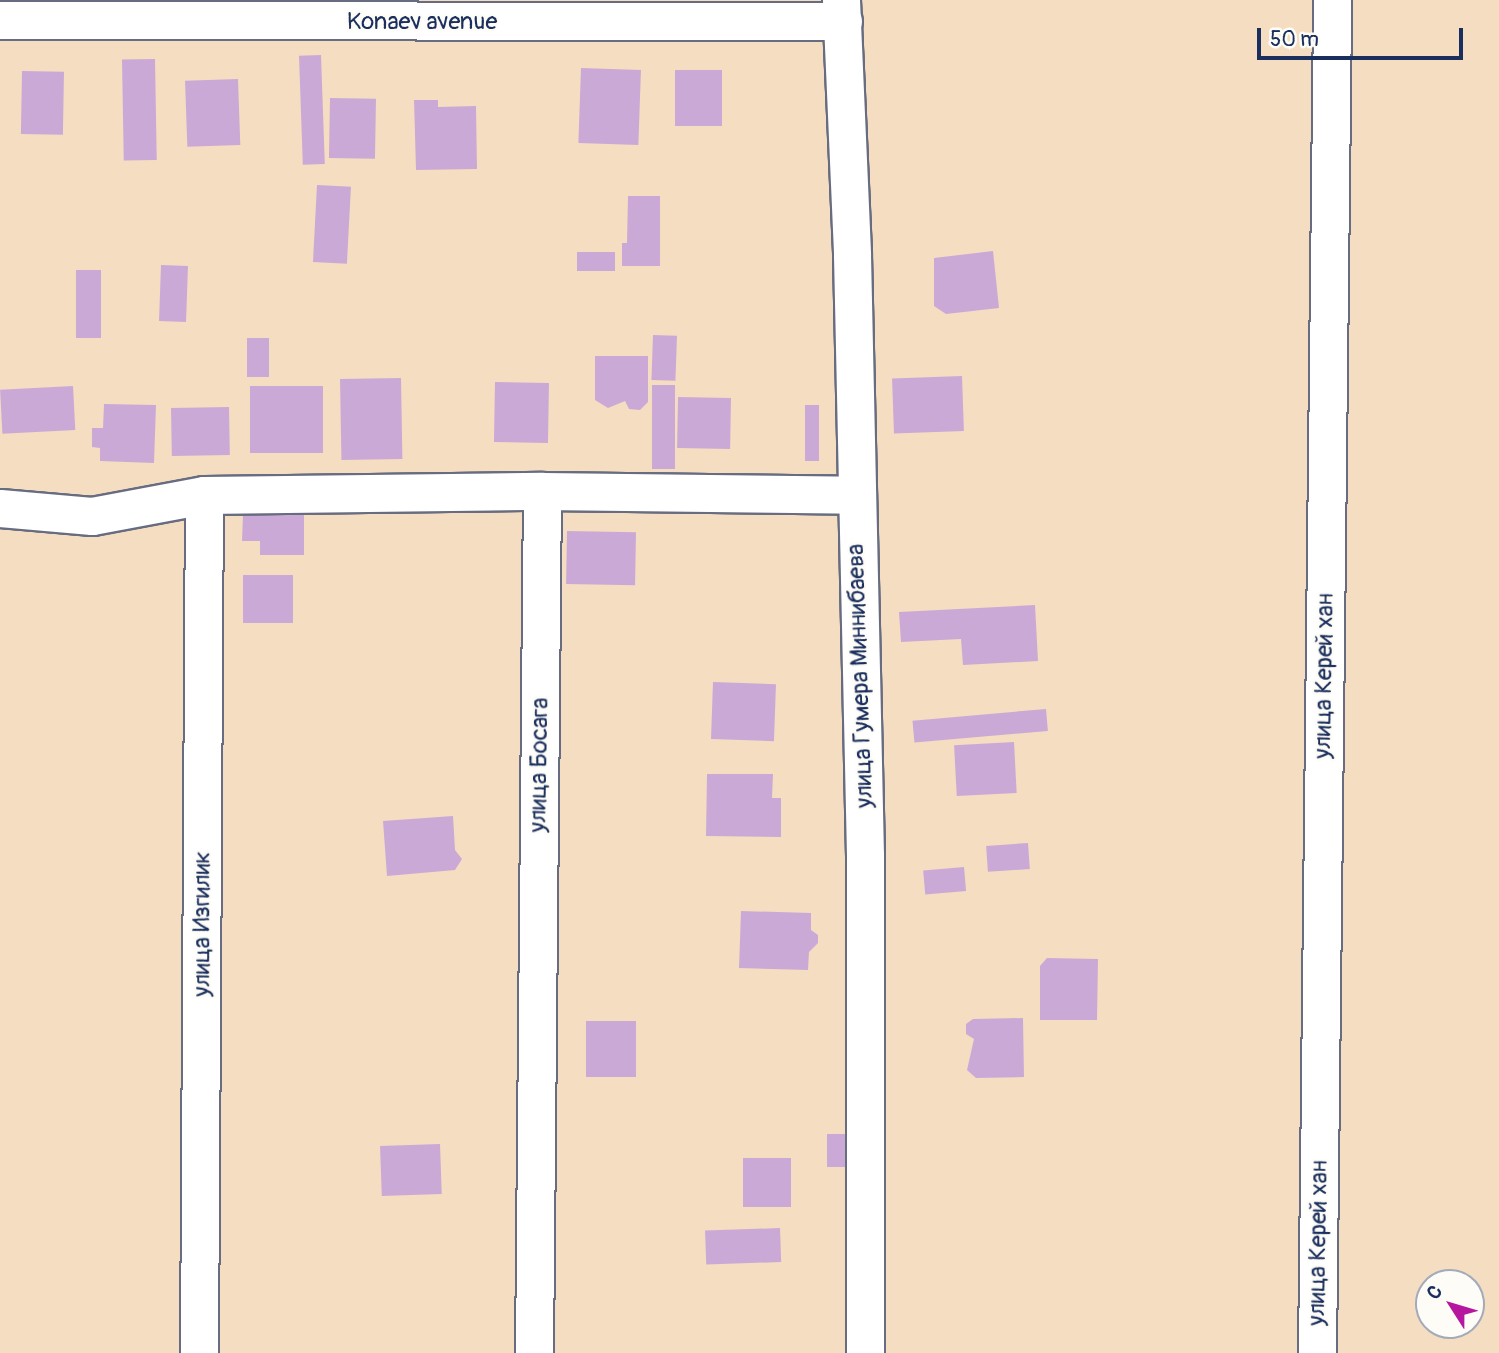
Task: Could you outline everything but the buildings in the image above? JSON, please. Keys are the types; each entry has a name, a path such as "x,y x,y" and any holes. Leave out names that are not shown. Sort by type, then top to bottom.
{"street":[{"name":"улица Керей хан","path":"1317,1353 1332,0"},
{"name":"Konaev avenue","path":"0,20 842,11"},
{"name":"улица Гумера Миннибаева","path":"842,11 865,855 865,1353"},
{"path":"0,508 92,516 204,495 542,491 856,495"},
{"name":"улица Босага","path":"534,1353 542,491"},
{"name":"улица Изгилик","path":"199,1353 204,495"}]}
